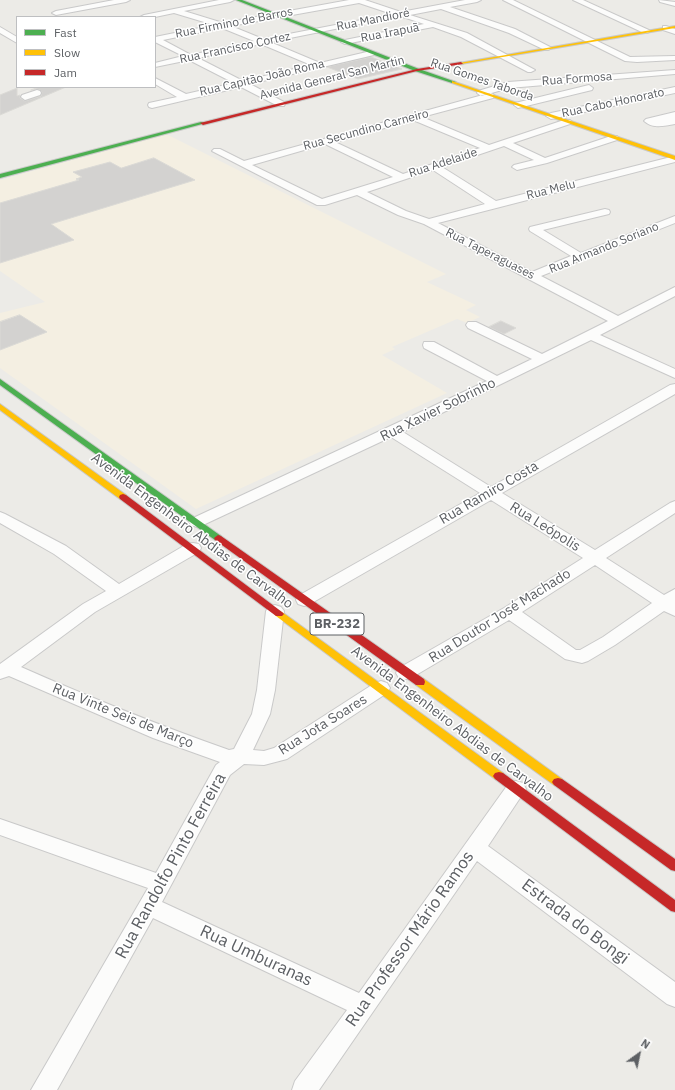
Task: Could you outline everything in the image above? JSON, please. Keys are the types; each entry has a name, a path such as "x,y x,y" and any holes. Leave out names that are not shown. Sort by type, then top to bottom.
{"main road":[{"name":"Rua Gomes Taborda","path":"238,0 417,70 675,159"},
{"name":"Avenida General San Martin","path":"0,176 164,132 417,70 670,27"},
{"name":"Avenida Engenheiro Abdias de Carvalho","path":"0,381 675,866"},
{"name":"Avenida Engenheiro Abdias de Carvalho","path":"0,406 193,548 275,612 381,688 675,907"}],"street":[{"path":"56,13 126,0"},
{"path":"149,16 230,0"},
{"path":"358,0 464,36 531,70"},
{"name":"Rua Firmino de Barros","path":"156,39 222,25 361,0"},
{"path":"423,0 512,31 548,48"},
{"name":"Rua Mandioré","path":"315,30 477,0"},
{"path":"507,0 628,59 651,60 675,58"},
{"path":"577,0 647,31"},
{"path":"663,0 675,4"},
{"path":"76,2 100,13"},
{"path":"175,11 222,25 318,64"},
{"name":"Rua Irapuã","path":"345,42 434,25"},
{"path":"670,27 675,32"},
{"path":"0,29 4,35 16,41"},
{"name":"Rua Francisco Cortez","path":"156,65 315,30"},
{"path":"605,38 618,44"},
{"path":"156,39 282,104"},
{"path":"631,50 651,60"},
{"name":"Rua Capitão João Roma","path":"152,105 318,64 371,53"},
{"name":"Rua Formosa","path":"481,93 508,85 675,72"},
{"path":"518,105 566,93 622,82 627,79 626,76"},
{"path":"156,82 184,97"},
{"name":"Rua Cabo Honorato","path":"551,116 675,90"},
{"path":"25,97 37,93"},
{"name":"Rua Secundino Carneiro","path":"243,164 490,96"},
{"path":"675,115 649,120 657,124 675,121"},
{"path":"413,117 488,148"},
{"name":"Rua Adelaide","path":"243,164 318,203 359,192 567,122"},
{"path":"517,167 614,138"},
{"path":"326,141 401,177"},
{"path":"504,144 544,160"},
{"path":"217,151 243,164"},
{"name":"Rua Melu","path":"428,222 493,204 675,159"},
{"path":"433,166 493,204"},
{"name":"Rua Taperaguases","path":"359,192 402,213 428,222 618,321"},
{"path":"580,257 534,229 605,212"},
{"name":"Rua Armando Soriano","path":"532,276 675,219"},
{"name":"Rua Xavier Sobrinho","path":"197,522 393,432 591,335 675,291"},
{"path":"472,325 542,359"},
{"path":"591,335 674,372"},
{"path":"429,345 497,381"},
{"name":"Rua Ramiro Costa","path":"304,600 675,388"},
{"name":"Rua Leópolis","path":"393,432 671,603"},
{"name":"Rua Doutor José Machado","path":"405,673 510,612 675,506"},
{"path":"0,517 60,550 118,591"},
{"path":"4,671 89,608 193,548"},
{"path":"510,612 563,650 571,655 582,657 671,603"},
{"name":"Rua Randolfo Pinto Ferreira","path":"43,1090 149,906 160,883 223,770 240,756 261,714 268,676 275,612"},
{"name":"Rua Vinte Seis de Março","path":"4,671 44,685 160,733 228,757 240,756"},
{"name":"Rua Jota Soares","path":"240,756 264,758 275,756 287,750 381,688"},
{"name":"Rua Professor Mário Ramos","path":"304,1090 516,789"},
{"path":"0,826 160,883"},
{"name":"Estrada do Bongi","path":"474,847 675,996"},
{"name":"Rua Umburanas","path":"149,906 363,1006"}],"shaded area":[{"path":"166,134 446,274 427,282 476,305 466,310 480,317 467,323 457,319 392,347 395,349 382,355 447,393 196,509 0,368 0,313 45,302 0,271 0,180"}],"building":[{"path":"371,57 402,69 358,79 327,67"},
{"path":"17,88 17,96 20,95 20,98 25,101 41,96 42,92 40,90 31,90 36,88 64,88 0,115 0,95"},
{"path":"154,158 195,180 51,224 74,240 0,263 0,203 79,180 76,179 82,177 73,172 110,162 121,168"},
{"path":"20,315 47,332 0,350 0,322"},
{"path":"501,321 516,328 504,334 489,327"}],"traffic: fast":[{"path":"238,0 417,70 454,82"},
{"path":"0,176 203,123"},
{"path":"0,381 218,538"}],"traffic: slow":[{"path":"461,63 675,27"},
{"path":"454,82 675,158"},
{"path":"0,406 123,497"},
{"path":"279,614 499,776"},
{"path":"420,682 558,782"}],"traffic: jam":[{"path":"203,123 417,70 461,63"},
{"path":"123,497 279,614"},
{"path":"218,538 420,682"},
{"path":"499,776 675,907"},
{"path":"558,782 675,866"}]}
